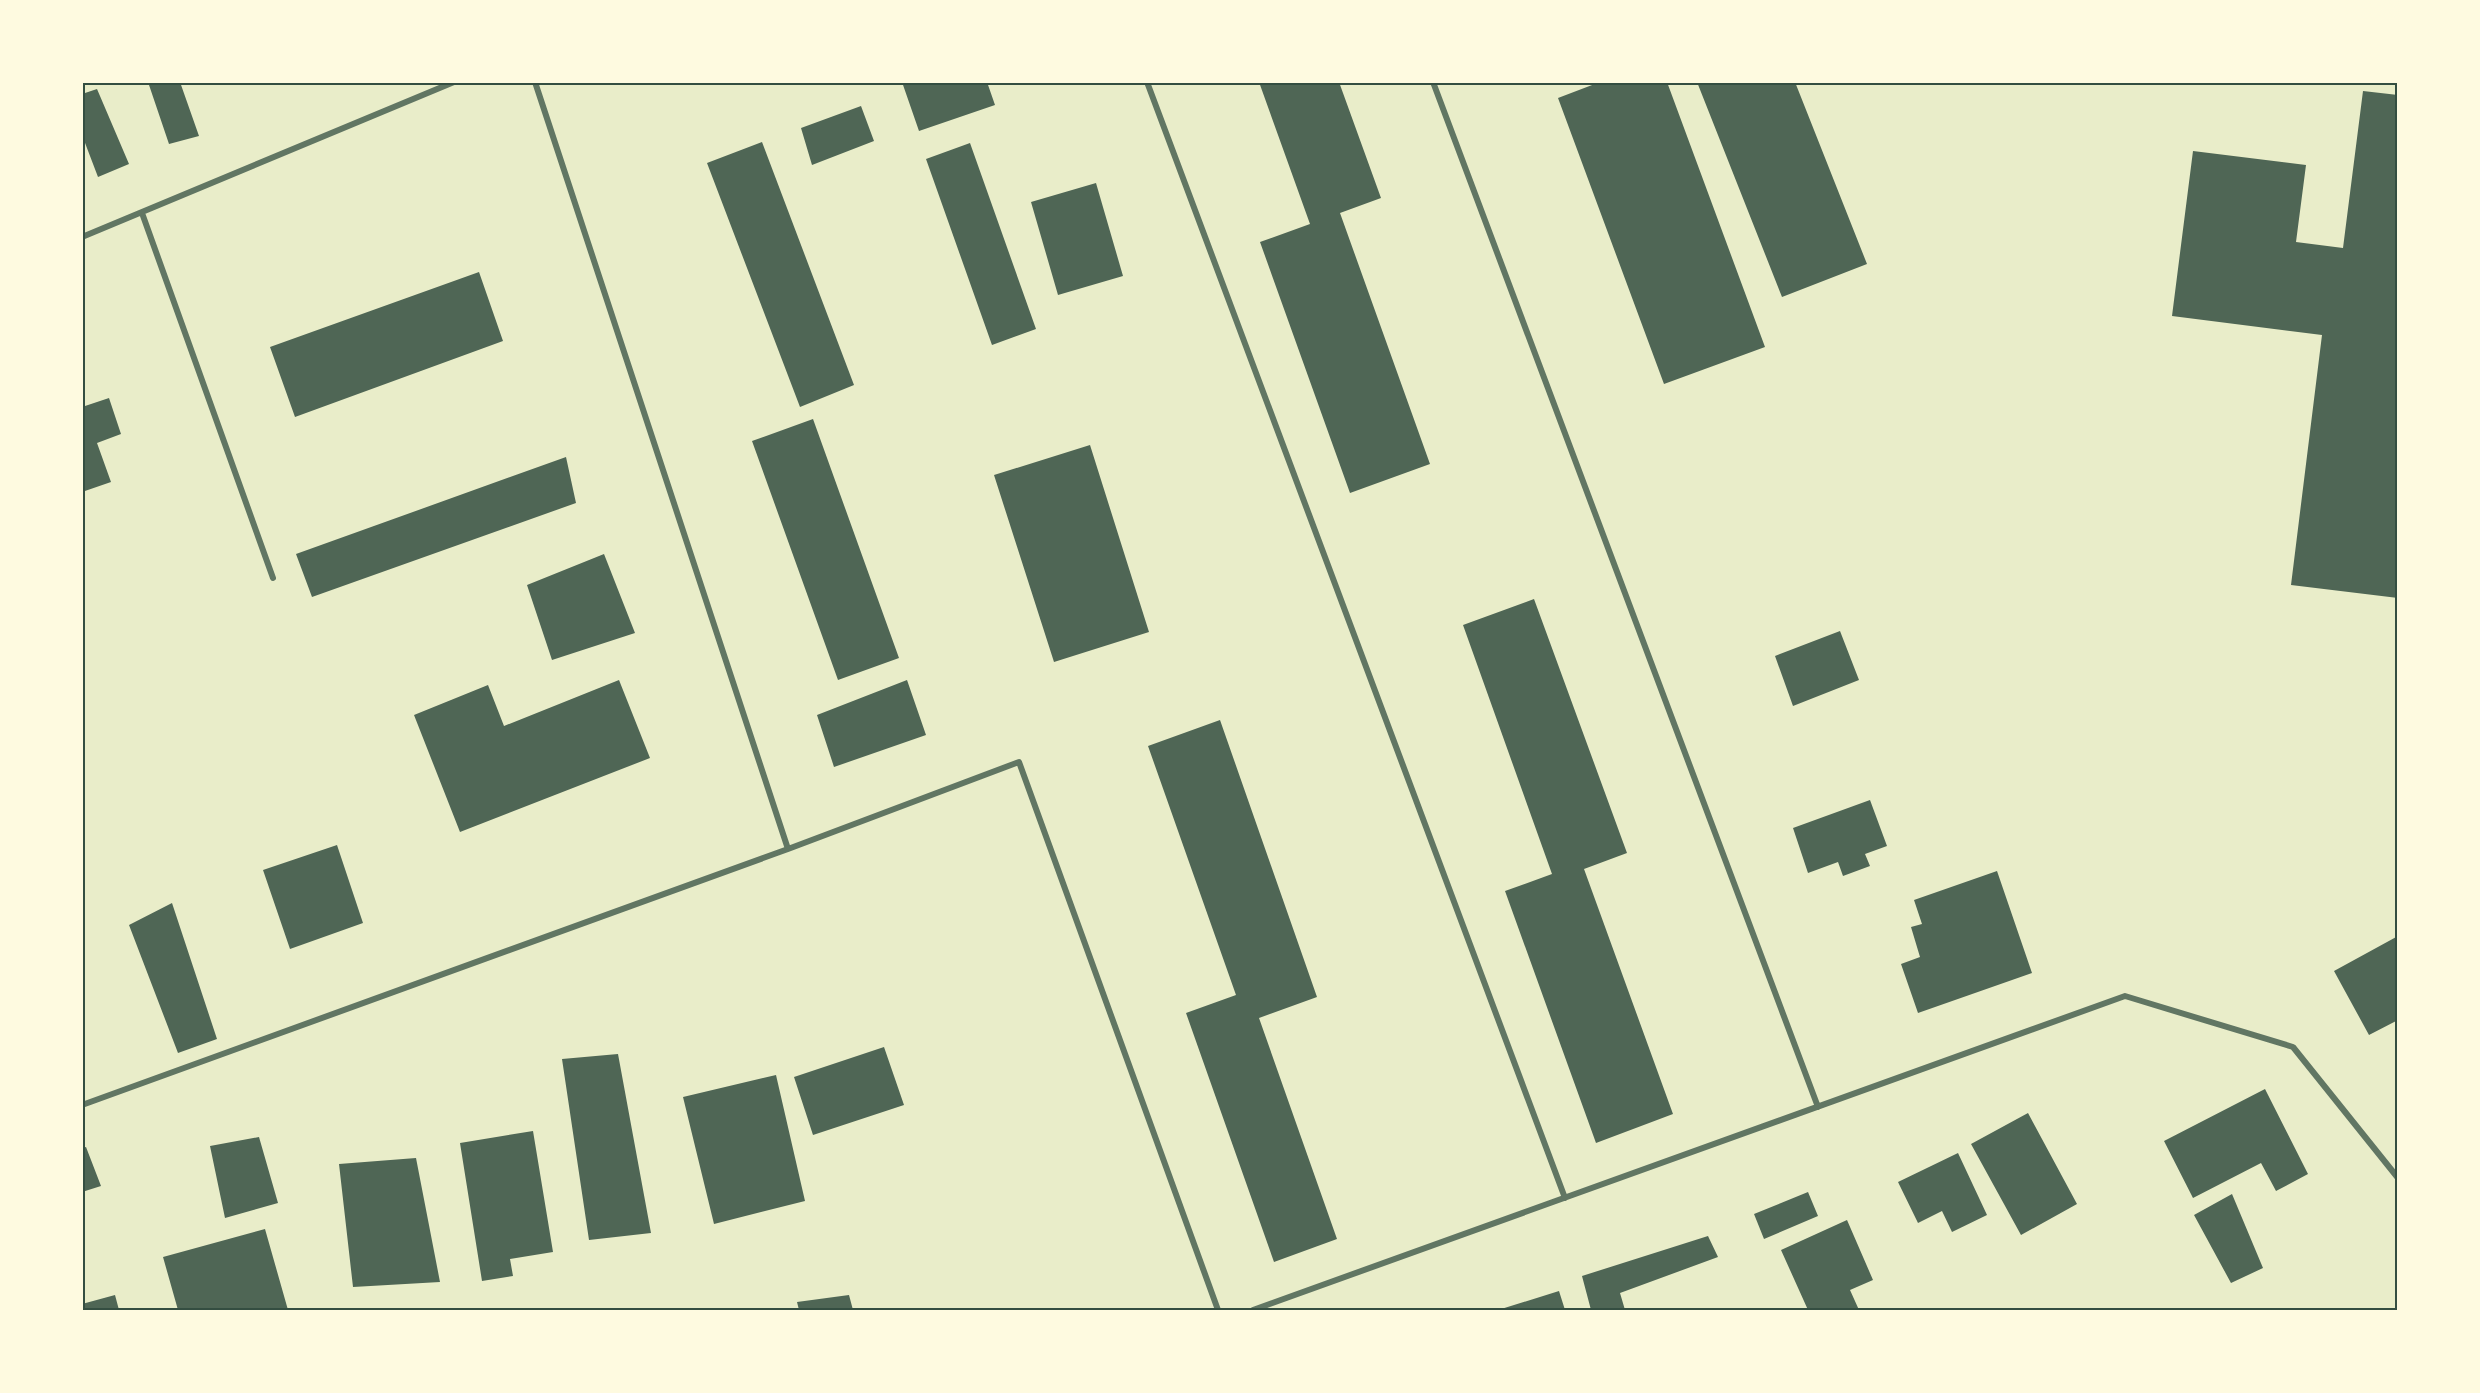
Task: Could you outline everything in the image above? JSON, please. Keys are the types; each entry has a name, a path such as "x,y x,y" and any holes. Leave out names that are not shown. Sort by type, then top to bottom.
{"street":[{"path":"82,237 454,82"},
{"path":"535,82 788,849"},
{"path":"1147,82 1564,1198"},
{"path":"1433,82 1818,1107"},
{"path":"142,213 273,578"},
{"path":"82,1105 788,849 1019,762 1218,1311"},
{"path":"1253,1311 2125,996 2292,1047 2397,1178"}],"building":[{"path":"148,82 180,82 199,136 169,144"},
{"path":"902,82 987,82 995,105 919,131"},
{"path":"1259,82 1339,82 1381,198 1340,213 1430,464 1350,493 1260,242 1310,224"},
{"path":"1600,82 1667,82 1765,347 1664,384 1558,98"},
{"path":"1697,82 1795,82 1867,264 1782,297"},
{"path":"97,89 129,164 98,177 82,135 82,94"},
{"path":"2363,91 2398,95 2398,598 2291,585 2322,335 2172,316 2193,151 2306,165 2296,242 2343,248"},
{"path":"861,106 874,141 812,165 801,128"},
{"path":"762,142 854,385 800,407 707,163"},
{"path":"970,143 1036,329 992,345 926,159"},
{"path":"1096,183 1123,276 1058,295 1031,202"},
{"path":"479,272 503,341 295,417 270,347"},
{"path":"109,398 121,434 97,443 111,482 82,492 82,407"},
{"path":"813,419 899,658 838,680 752,441"},
{"path":"1090,445 1149,632 1054,662 994,475"},
{"path":"566,457 576,503 312,597 296,554"},
{"path":"604,554 635,633 552,660 527,585"},
{"path":"1534,599 1627,853 1584,869 1673,1114 1596,1143 1505,891 1552,874 1463,625"},
{"path":"1840,631 1859,680 1793,706 1775,656"},
{"path":"619,680 650,758 460,832 414,715 488,685 504,726"},
{"path":"907,680 926,735 834,767 817,715"},
{"path":"1220,720 1317,997 1259,1018 1337,1239 1274,1262 1186,1013 1236,995 1148,746"},
{"path":"1870,800 1887,846 1865,854 1870,866 1843,876 1838,862 1808,873 1793,828"},
{"path":"337,845 363,923 290,949 263,870"},
{"path":"1997,871 2032,973 1918,1013 1901,964 1920,957 1911,927 1922,924 1914,900"},
{"path":"172,903 217,1039 178,1053 129,925"},
{"path":"2398,936 2398,1020 2369,1035 2334,971"},
{"path":"884,1047 904,1105 813,1135 794,1077"},
{"path":"618,1054 651,1233 589,1240 562,1059"},
{"path":"776,1075 805,1201 714,1224 683,1097"},
{"path":"2265,1089 2308,1174 2276,1191 2261,1163 2193,1198 2164,1141"},
{"path":"2028,1113 2077,1204 2021,1235 1971,1144"},
{"path":"533,1131 553,1252 510,1259 513,1276 482,1281 460,1143"},
{"path":"259,1137 278,1203 225,1218 210,1146"},
{"path":"86,1147 101,1186 82,1192 82,1148"},
{"path":"1958,1153 1987,1215 1952,1232 1942,1211 1918,1223 1898,1182"},
{"path":"416,1158 440,1282 353,1287 339,1164"},
{"path":"1808,1192 1818,1216 1764,1239 1754,1214"},
{"path":"2232,1194 2263,1268 2231,1283 2194,1215"},
{"path":"1847,1220 1873,1280 1850,1290 1859,1310 1808,1310 1781,1250"},
{"path":"265,1229 288,1310 178,1310 163,1257"},
{"path":"1708,1236 1718,1257 1620,1293 1625,1310 1591,1310 1582,1276"},
{"path":"1559,1291 1565,1310 1498,1310"},
{"path":"115,1295 119,1310 82,1310 82,1304"},
{"path":"849,1295 853,1310 799,1310 797,1302"}]}
